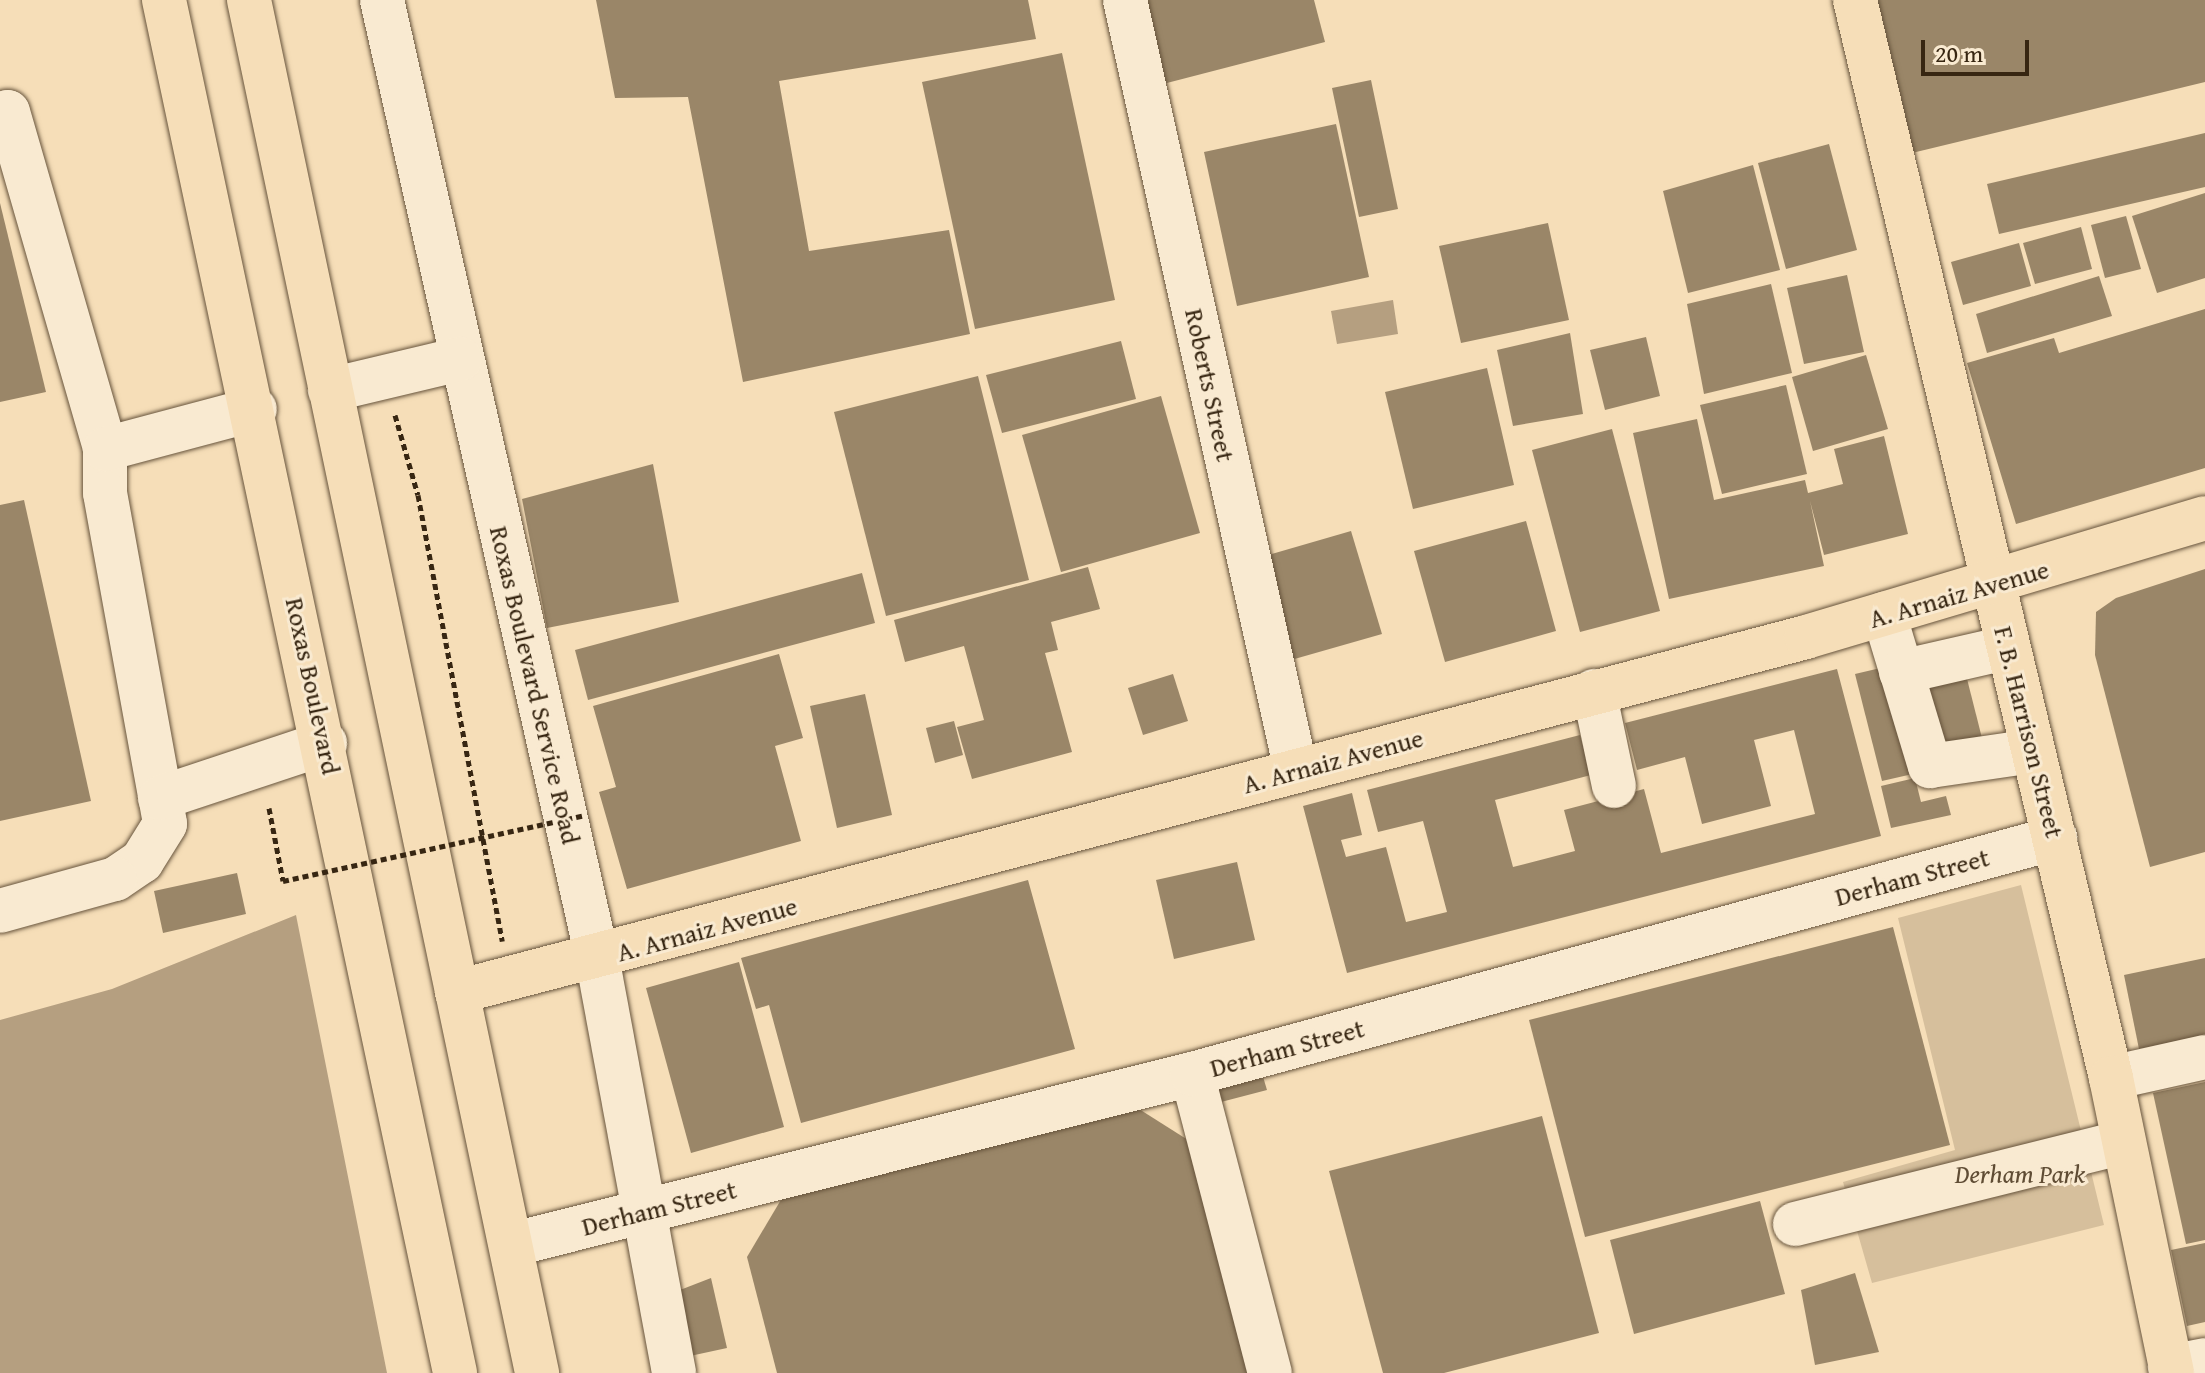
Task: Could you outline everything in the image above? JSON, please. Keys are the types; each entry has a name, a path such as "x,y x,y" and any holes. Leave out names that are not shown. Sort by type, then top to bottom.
{"main road":[{"name":"Roxas Boulevard","path":"164,0 255,409 455,1373"},
{"path":"249,0 457,992 514,1244 537,1373"},
{"name":"F. B. Harrison Street","path":"1855,0 2006,648 2055,838 2123,1142 2182,1367"},
{"name":"A. Arnaiz Avenue","path":"457,992 1991,585 2205,518"}],"street":[{"name":"Roxas Boulevard Service Road","path":"382,0 460,359 597,957 648,1211 674,1373"},
{"name":"Roberts Street","path":"1125,0 1296,771"},
{"path":"0,114 8,112 49,276 105,449 105,493 165,824 142,861 84,893 0,911"},
{"path":"330,390 460,359"},
{"path":"105,449 255,409"},
{"path":"1884,614 1930,766 2033,751"},
{"path":"1901,672 2006,648"},
{"path":"1594,691 1614,786"},
{"path":"160,798 325,743"},
{"name":"Derham Street","path":"514,1244 1192,1074 2055,838"},
{"path":"2111,1078 2205,1057"},
{"path":"1192,1074 1270,1373"},
{"path":"1795,1224 2123,1142"}],"path":[{"path":"386,376 418,495 510,978"},
{"path":"269,808 283,881 582,816"}],"green space":[{"name":"Derham Park","path":"2021,885 2104,1225 1872,1283 1843,1182 1955,1150 1898,918"}],"shaded area":[{"path":"1393,300 1398,334 1337,344 1331,311"},
{"path":"296,915 387,1373 0,1373 0,1020 112,989"}],"building":[{"path":"596,0 1028,0 1036,39 779,81 809,251 949,230 970,334 743,382 688,97 615,98"},
{"path":"1141,0 1314,0 1325,42 1163,84"},
{"path":"1875,0 2205,0 2205,82 1912,153"},
{"path":"1062,53 1115,300 975,329 922,82"},
{"path":"1371,80 1398,209 1359,217 1332,88"},
{"path":"1336,124 1369,277 1237,306 1204,152"},
{"path":"2205,133 2205,187 1999,234 1987,184"},
{"path":"1829,144 1857,250 1786,269 1758,163"},
{"path":"1753,165 1780,270 1688,293 1663,191"},
{"path":"2205,193 2205,278 2157,293 2132,216"},
{"path":"0,203 46,392 0,402"},
{"path":"2126,216 2141,269 2105,278 2091,225"},
{"path":"1548,223 1569,320 1461,343 1439,246"},
{"path":"2081,227 2092,269 2035,284 2023,243"},
{"path":"2019,243 2031,286 1963,305 1951,262"},
{"path":"1847,275 1864,352 1804,364 1787,288"},
{"path":"2099,276 2112,316 1987,353 1976,314"},
{"path":"1771,284 1792,373 1704,394 1687,304"},
{"path":"2205,309 2205,468 2016,524 1967,363 2054,338 2059,353"},
{"path":"1570,333 1583,414 1513,426 1497,350"},
{"path":"1646,337 1660,396 1605,410 1590,350"},
{"path":"1121,341 1136,399 1002,433 986,375"},
{"path":"1866,355 1888,429 1813,451 1792,377"},
{"path":"1487,368 1514,485 1413,509 1385,392"},
{"path":"978,376 1029,580 886,616 834,412"},
{"path":"1786,385 1807,474 1722,494 1700,405"},
{"path":"1161,396 1200,533 1061,572 1022,435"},
{"path":"1697,419 1714,500 1805,480 1808,493 1843,484 1834,449 1884,436 1908,534 1824,555 1810,501 1824,566 1669,599 1633,433"},
{"path":"1612,429 1660,611 1580,632 1532,450"},
{"path":"653,464 679,602 547,628 522,499"},
{"path":"24,500 91,801 0,821 0,505"},
{"path":"1526,521 1556,631 1445,662 1414,551"},
{"path":"1351,531 1382,634 1284,662 1254,559"},
{"path":"1088,567 1100,609 1051,622 1058,650 1045,653 1072,752 972,779 957,727 984,720 964,646 905,662 894,620"},
{"path":"2205,569 2205,852 2150,867 2095,655 2096,612 2116,598"},
{"path":"862,573 875,623 588,700 575,650"},
{"path":"779,654 803,738 775,746 801,841 627,889 599,792 616,787 593,706"},
{"path":"1963,663 1984,746 1933,759 1912,676"},
{"path":"1889,666 1917,773 1882,781 1855,674"},
{"path":"1837,669 1881,836 1347,973 1303,806 1352,793 1362,835 1341,840 1346,857 1386,847 1406,922 1447,912 1423,821 1378,832 1367,790 1580,735 1591,775 1495,800 1513,867 1575,851 1564,810 1644,789 1661,853 1815,814 1794,730 1754,740 1771,806 1702,824 1685,757 1637,770 1625,723"},
{"path":"1173,674 1188,721 1143,735 1128,688"},
{"path":"865,694 892,815 837,828 810,706"},
{"path":"954,721 963,755 935,763 926,728"},
{"path":"1915,778 1921,802 1946,796 1951,815 1891,828 1881,786"},
{"path":"1237,862 1255,940 1174,959 1156,880"},
{"path":"237,873 246,914 163,933 154,891"},
{"path":"1028,880 1075,1049 801,1123 769,1005 756,1009 741,958"},
{"path":"1893,927 1950,1145 1585,1237 1529,1020"},
{"path":"2205,958 2205,1035 2139,1049 2124,975"},
{"path":"739,962 784,1127 691,1153 646,988"},
{"path":"1258,1060 1267,1090 1221,1102 1212,1073"},
{"path":"2205,1082 2205,1240 2186,1244 2153,1093"},
{"path":"1139,1109 1199,1147 1251,1373 777,1373 747,1257 782,1198"},
{"path":"1542,1116 1599,1333 1444,1373 1383,1373 1329,1171"},
{"path":"1760,1201 1785,1294 1634,1334 1610,1240"},
{"path":"2205,1243 2205,1322 2187,1326 2171,1250"},
{"path":"1855,1273 1879,1352 1815,1365 1801,1290"},
{"path":"711,1278 727,1348 690,1356 680,1290"}]}
